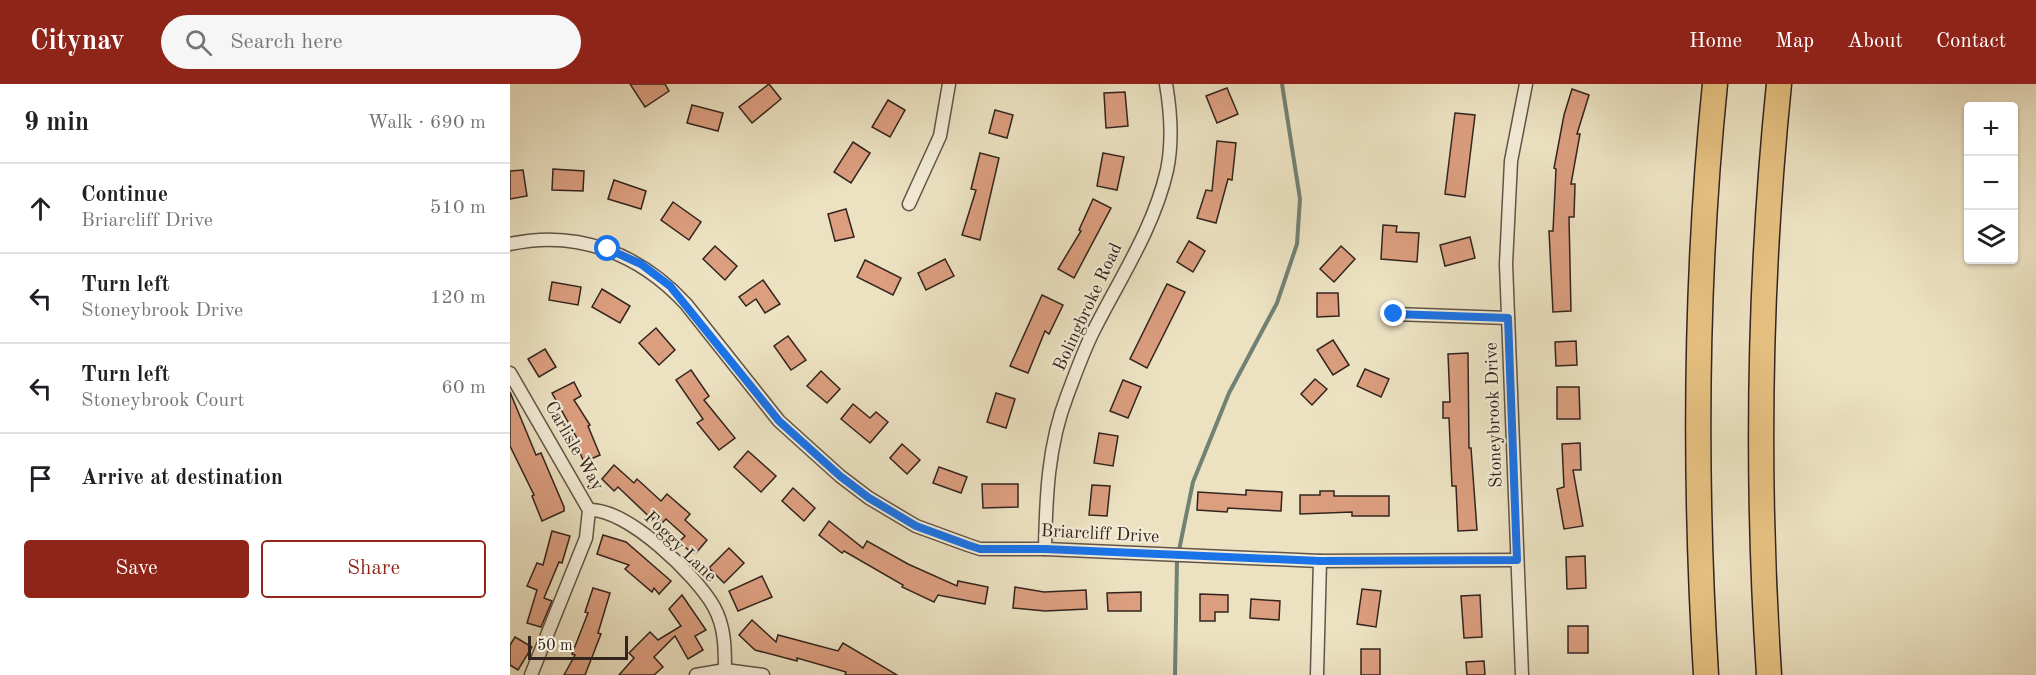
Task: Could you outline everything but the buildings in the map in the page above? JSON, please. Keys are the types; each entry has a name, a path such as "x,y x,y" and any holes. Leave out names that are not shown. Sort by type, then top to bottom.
{"highway":[{"path":"1706,675 1699,522 1698,390 1704,226 1715,84"},
{"path":"1769,675 1761,520 1762,327 1779,84"}],"street":[{"path":"909,204 940,136 949,84"},
{"name":"Bolingbroke Road","path":"1045,549 1046,494 1051,454 1066,398 1092,334 1129,264 1160,194 1167,171 1171,130 1166,84"},
{"name":"Stoneybrook Drive","path":"1522,675 1506,264 1511,161 1526,84"},
{"name":"Briarcliff Drive","path":"510,244 555,239 585,242 608,249 641,264 670,286 686,304 779,421 840,476 869,498 916,526 980,549 1045,549 1320,561 1517,560"},
{"path":"1394,314 1508,318"},
{"name":"Carlisle Way","path":"510,373 589,510 586,538 531,675"},
{"name":"Foggy Lane","path":"589,510 602,509 628,522 697,585 714,606 723,629 725,670"},
{"path":"1317,675 1320,561"},
{"path":"696,675 725,670 763,675"}],"waterway":[{"path":"1175,675 1177,560 1193,482 1229,393 1277,303 1297,244 1300,199 1282,84"}],"route":[{"path":"608,249 641,264 670,286 779,421 840,476 869,498 916,526 968,545 980,549 1045,549 1320,561 1517,560 1508,318 1394,314"}]}
